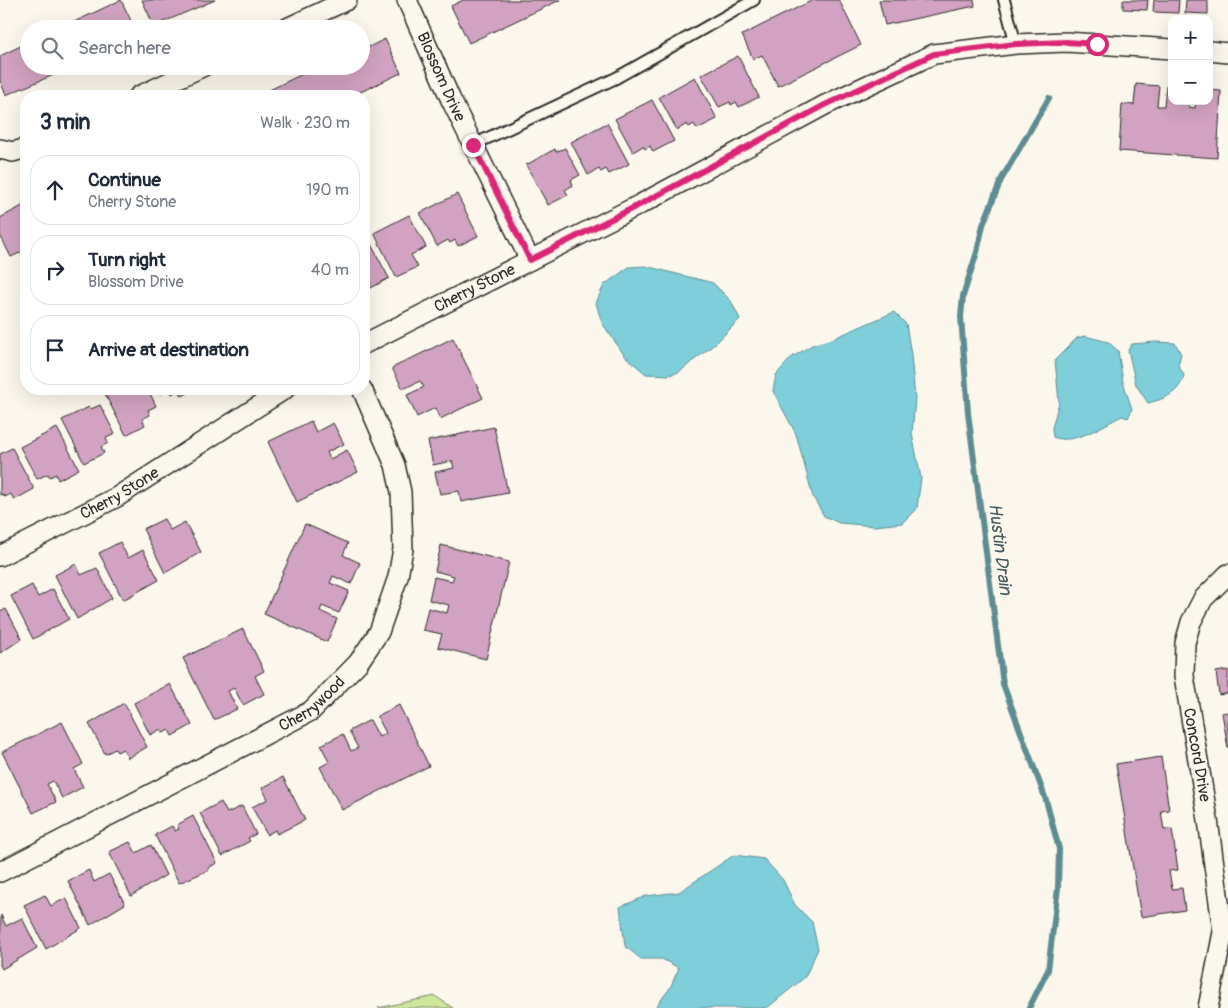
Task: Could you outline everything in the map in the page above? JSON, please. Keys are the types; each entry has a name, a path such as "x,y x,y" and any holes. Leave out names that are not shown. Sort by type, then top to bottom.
{"street":[{"path":"304,20 347,0"},
{"name":"Blossom Drive","path":"407,0 473,145 530,260"},
{"name":"Cherry Stone","path":"370,341 641,204 825,105 934,54 1016,44 1066,42 1168,49"},
{"path":"1213,52 1228,53"},
{"path":"152,90 184,75"},
{"path":"0,149 13,152 20,150"},
{"name":"Cherry Stone","path":"0,556 117,497 276,395"},
{"name":"Cherrywood","path":"0,872 311,711 358,663 379,632 398,577 403,549 401,492 395,465 365,395"},
{"name":"Concord Drive","path":"1208,1008 1225,931 1184,676 1185,643 1191,622 1203,599 1228,574"}],"lane":[{"path":"473,145 616,78 754,0"},
{"path":"1004,0 1016,44"}],"green space":[{"path":"435,996 453,1008 378,1008"}],"water":[{"path":"645,266 713,283 731,301 740,319 716,343 679,372 669,375 646,374 625,356 602,323 596,303 604,285 629,267"},
{"path":"894,312 906,324 911,355 915,398 912,434 921,478 917,508 902,523 875,526 839,523 824,516 813,497 796,434 773,391 776,375 791,358 812,345 832,339"},
{"path":"1085,336 1108,342 1118,351 1123,382 1132,409 1128,418 1122,416 1079,437 1061,439 1053,437 1052,428 1059,402 1055,360 1077,338"},
{"path":"1175,343 1181,354 1178,365 1184,375 1175,391 1148,403 1136,385 1128,350 1132,344"},
{"path":"734,855 764,859 783,880 795,905 812,922 818,949 805,977 767,1008 655,1008 670,988 679,968 662,959 641,959 625,946 620,907 646,896 679,892"}],"building":[{"path":"121,0 131,20 78,20"},
{"path":"142,0 215,0 168,20 151,20"},
{"path":"463,0 560,0 469,43 451,6"},
{"path":"813,0 839,0 861,45 778,86 762,55 753,59 742,35"},
{"path":"879,0 974,0 975,6 885,25"},
{"path":"1123,0 1148,0 1147,10 1123,9"},
{"path":"1154,0 1179,0 1178,13 1153,12"},
{"path":"1186,0 1208,0 1208,14 1185,13"},
{"path":"385,39 401,73 365,90 269,90 300,75 370,75 370,46"},
{"path":"20,46 20,75 54,75 6,95 0,81 0,56"},
{"path":"738,56 759,97 739,107 736,102 731,105 730,102 719,107 701,75"},
{"path":"695,77 717,119 697,129 694,124 689,127 687,124 677,130 659,97"},
{"path":"1136,84 1159,86 1157,106 1164,106 1166,86 1168,86 1168,105 1189,105 1189,107 1195,108 1195,105 1213,105 1213,90 1221,91 1217,158 1119,151 1122,104 1134,105"},
{"path":"652,100 674,141 653,152 650,146 645,149 643,146 633,152 615,119"},
{"path":"607,123 629,164 609,174 606,169 601,172 599,169 588,175 571,142"},
{"path":"565,148 580,175 571,180 573,185 565,190 568,195 548,205 526,165 555,149 556,152"},
{"path":"457,194 478,236 458,246 455,240 450,243 448,240 437,246 420,213"},
{"path":"20,207 20,253 11,257 0,235 0,218"},
{"path":"409,215 426,247 411,255 418,267 396,277 374,233"},
{"path":"370,243 389,278 370,288"},
{"path":"453,338 483,398 440,419 435,408 417,417 407,395 424,387 420,381 403,389 392,368"},
{"path":"106,395 151,395 156,406 148,410 150,415 142,419 145,425 126,435"},
{"path":"100,405 115,434 106,438 108,443 101,447 104,453 84,463 62,420 89,407 91,409"},
{"path":"311,421 316,432 333,423 344,444 327,452 330,459 347,450 358,472 297,502 268,442"},
{"path":"494,427 508,493 461,502 459,491 440,494 435,472 454,468 452,461 433,465 428,441"},
{"path":"57,428 79,469 58,480 56,474 50,477 48,474 37,479 20,447"},
{"path":"12,448 34,489 14,500 11,494 5,497 3,494 0,495 0,454"},
{"path":"164,519 170,530 185,522 201,552 165,573 143,529"},
{"path":"305,524 348,543 343,555 360,563 351,584 333,576 330,583 349,591 339,613 322,606 320,611 337,619 327,642 264,614"},
{"path":"120,542 128,558 143,550 159,580 123,600 99,553"},
{"path":"441,545 509,562 486,659 438,647 442,634 423,630 428,608 447,613 449,605 429,600 434,577 452,581 454,576 435,571"},
{"path":"76,564 81,575 97,568 112,598 77,619 55,575"},
{"path":"32,585 38,597 53,589 69,619 33,639 11,596"},
{"path":"6,609 22,639 0,653 0,612"},
{"path":"243,629 264,671 255,676 264,694 243,705 234,688 228,691 237,709 214,720 183,658"},
{"path":"1228,670 1228,693 1219,695 1216,672"},
{"path":"170,684 192,725 172,736 169,730 163,733 161,729 150,735 134,703"},
{"path":"124,703 147,747 128,758 123,749 117,752 115,749 105,754 89,724"},
{"path":"399,705 429,766 342,810 320,767 329,762 321,745 343,734 351,751 358,748 349,731 370,720 379,737 386,733 377,716"},
{"path":"1228,712 1228,748 1222,713"},
{"path":"62,722 83,764 74,769 83,787 62,798 53,781 47,784 56,802 33,813 2,752"},
{"path":"1161,757 1169,810 1161,811 1164,830 1172,829 1178,870 1169,871 1172,889 1182,888 1185,910 1141,917 1116,764"},
{"path":"283,777 305,820 277,834 275,830 267,835 252,807 268,799 262,788"},
{"path":"221,802 227,813 242,806 256,834 248,838 250,841 222,856 200,813"},
{"path":"193,816 217,863 208,868 209,870 179,883 155,835 172,826 175,831 179,829 177,825"},
{"path":"130,842 136,853 151,845 166,875 131,896 109,852"},
{"path":"89,870 94,882 109,874 125,904 90,925 68,881"},
{"path":"45,895 51,906 66,898 81,928 46,949 24,905"},
{"path":"1,915 6,926 22,918 37,948 2,969 0,965"}],"waterway":[{"name":"Hustin Drain","path":"1029,1008 1048,970 1058,888 1059,849 1046,800 1003,684 968,413 961,317 963,296 977,252 983,225 1001,180 1049,98"}],"route":[{"path":"473,145 530,260 641,204 825,105 934,54 1016,44 1066,42 1097,44"}]}
